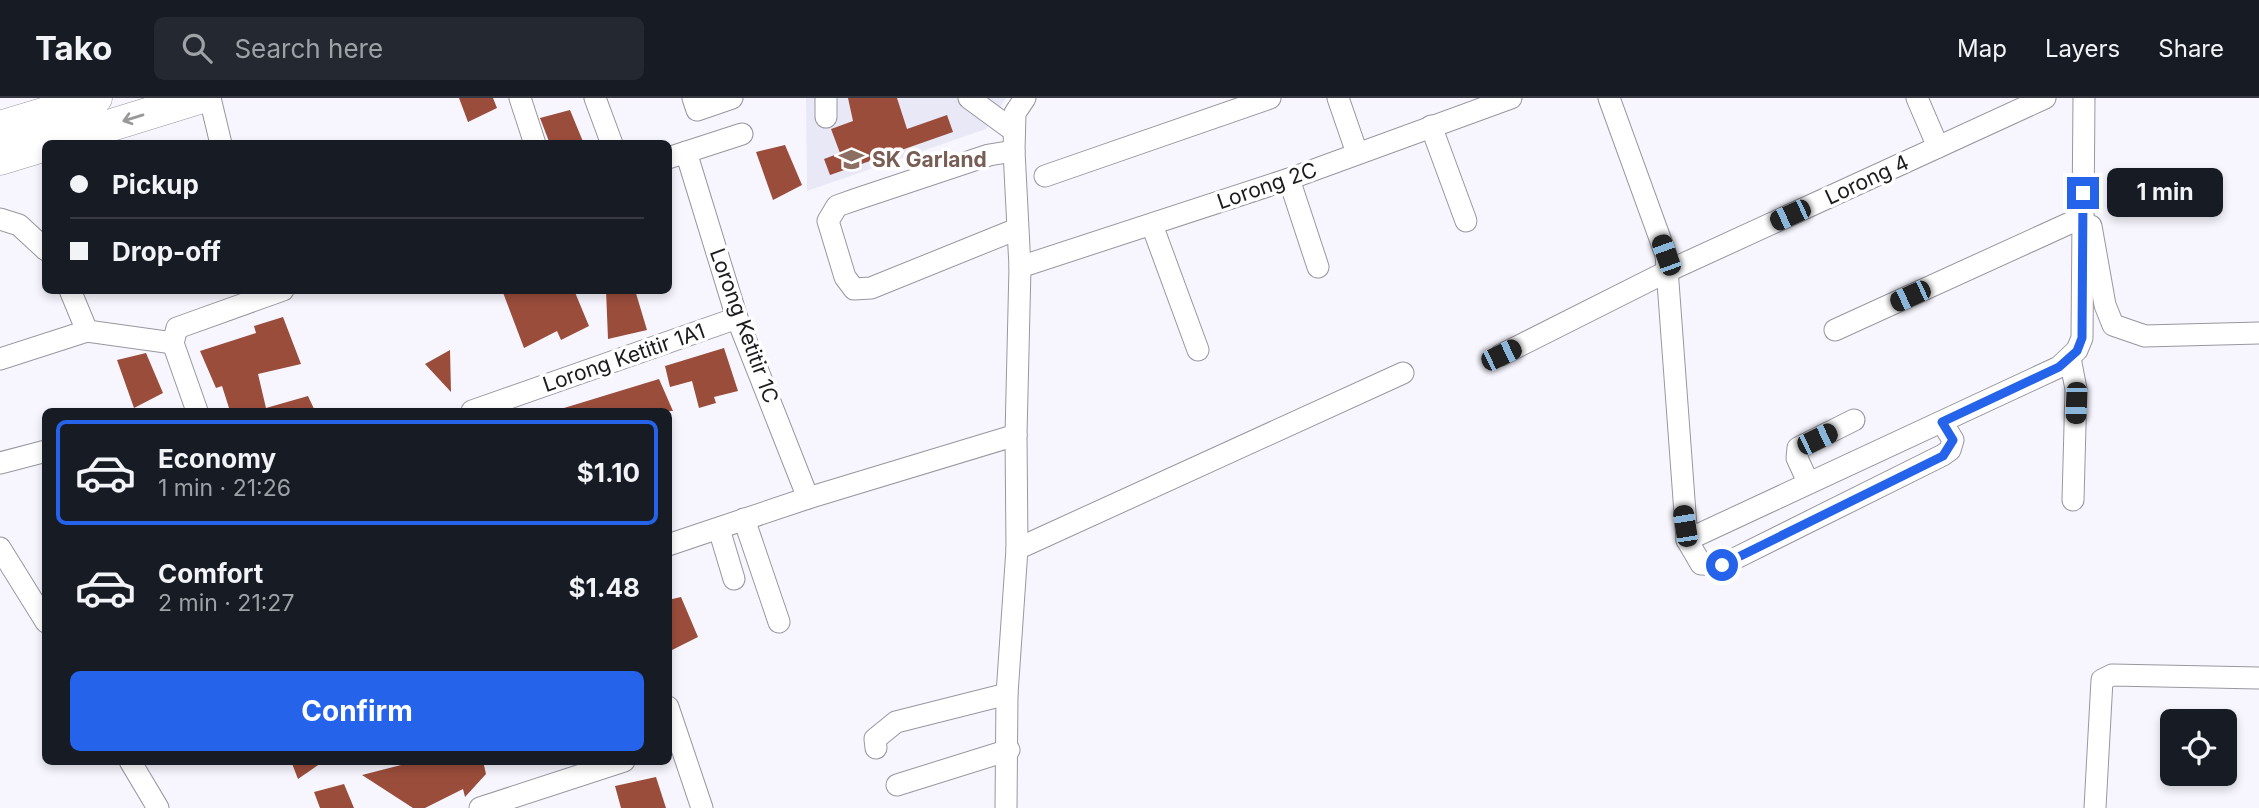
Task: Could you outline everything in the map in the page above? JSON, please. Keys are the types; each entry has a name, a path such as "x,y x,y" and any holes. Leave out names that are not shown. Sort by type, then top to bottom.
{"highway":[{"path":"0,127 96,98"},
{"path":"61,140 199,98"},
{"path":"0,159 42,146"}],"street":[{"path":"210,98 220,140"},
{"path":"520,98 534,140"},
{"path":"595,98 611,140"},
{"path":"693,98 697,110 733,98"},
{"path":"969,98 1014,141"},
{"path":"1006,808 1009,750 1007,694 1017,549 1016,435 1020,267 1014,141 1015,113 1025,98"},
{"path":"1045,176 1270,98"},
{"path":"1338,98 1357,153"},
{"name":"Lorong 2C","path":"1020,267 1289,179 1511,98"},
{"path":"1609,98 1666,255 1688,540 1701,564 1722,565 1943,456 1953,440 1942,422"},
{"path":"1917,98 1938,147"},
{"name":"Lorong 4","path":"1501,355 1668,271 2045,98"},
{"path":"1688,540 2059,367 2070,358 2082,338 2084,98"},
{"path":"1431,126 1466,221"},
{"path":"677,155 742,134"},
{"path":"1014,141 989,155 837,206 828,221 845,277 854,289 871,288 1017,229"},
{"name":"Lorong Ketitir 1C","path":"677,155 737,318 808,498"},
{"path":"1289,179 1318,267"},
{"path":"1835,330 2083,217"},
{"path":"2083,217 2093,229 2105,304 2113,325 2145,335 2259,334"},
{"path":"0,219 19,225 42,246"},
{"path":"1152,225 1198,350"},
{"path":"72,294 87,331"},
{"path":"196,408 173,343 177,328 224,300 260,294"},
{"name":"Lorong Ketitir 1A1","path":"481,408 737,318"},
{"path":"0,359 87,331 173,343"},
{"path":"2070,358 2076,390 2073,500"},
{"path":"1017,549 1403,373"},
{"path":"1808,482 1797,458 1798,448 1854,420"},
{"path":"672,544 808,498 1016,435"},
{"path":"0,463 42,452"},
{"path":"744,519 779,622"},
{"path":"719,529 734,579"},
{"path":"0,548 42,616"},
{"path":"2095,808 2102,680 2112,675 2259,678"},
{"path":"876,748 875,739 896,722 1007,694"},
{"path":"675,745 702,808"},
{"path":"898,785 1009,750"},
{"path":"132,765 159,808"},
{"path":"480,808 612,765"}],"shaded area":[{"name":"SK Garland","path":"806,98 1006,98 986,129 807,191"}],"building":[{"path":"459,98 493,98 497,108 468,122"},
{"path":"848,98 897,98 907,129 947,115 953,132 830,175 824,159 840,153 831,129 853,121"},
{"path":"570,110 582,140 548,140 540,118"},
{"path":"785,145 802,185 773,200 756,152"},
{"path":"504,294 576,294 589,326 561,340 557,331 524,348"},
{"path":"606,294 636,294 647,330 608,339"},
{"path":"283,317 301,364 258,374 266,408 229,408 222,386 216,388 200,351 256,333 254,326"},
{"path":"724,348 738,391 714,397 716,403 699,408 692,381 670,387 665,366"},
{"path":"450,350 451,392 425,364"},
{"path":"146,353 163,393 134,408 117,360"},
{"path":"659,379 672,408 564,408"},
{"path":"308,396 314,408 266,408"},
{"path":"681,597 698,637 672,650 672,599"},
{"path":"293,765 318,765 298,779"},
{"path":"401,765 484,765 486,774 465,797 463,789 425,808 413,808 362,775"},
{"path":"656,777 666,808 621,808 615,786"},
{"path":"344,784 354,808 320,808 314,792"}],"place":[{"name":"SK Garland","path":"852,160"}],"route":[{"path":"1722,565 1943,456 1950,450 1953,440 1942,422 2059,367 2077,351 2082,338 2083,193"}]}
